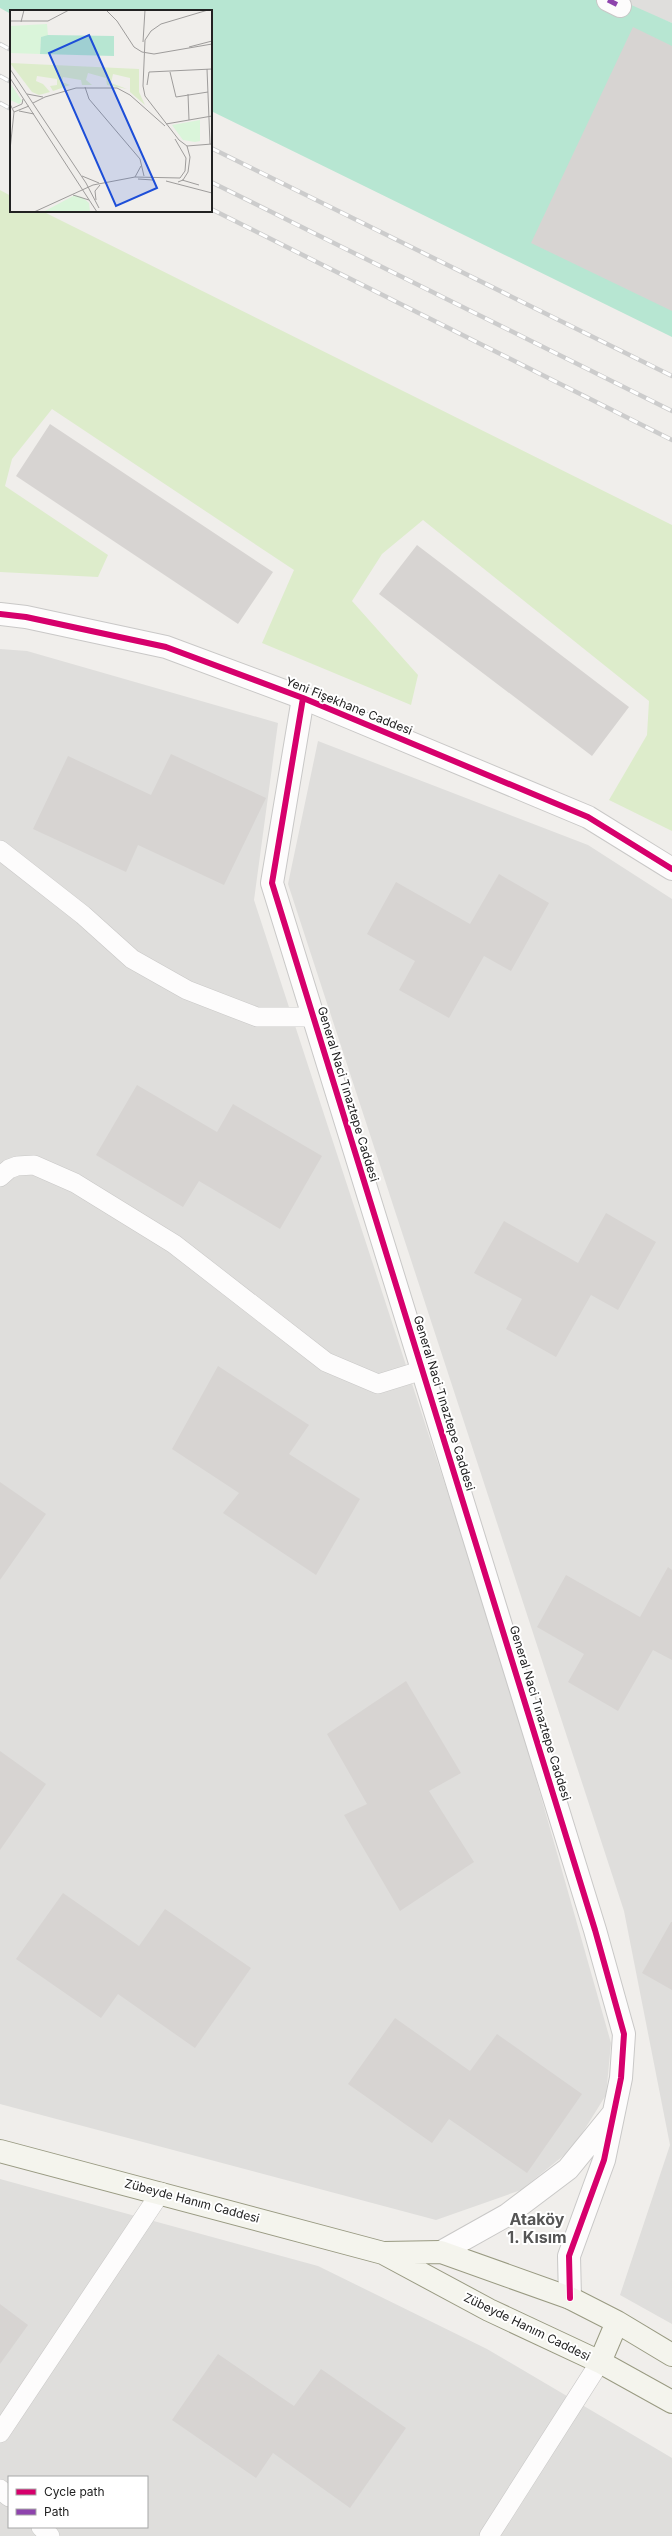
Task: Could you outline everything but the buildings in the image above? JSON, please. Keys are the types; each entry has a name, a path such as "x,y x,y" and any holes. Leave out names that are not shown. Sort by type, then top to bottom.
{"main road":[{"name":"Zübeyde Hanım Caddesi","path":"0,2151 161,2192 383,2253 489,2310 600,2362 672,2402"},
{"name":"Zübeyde Hanım Caddesi","path":"383,2253 441,2252 570,2298 617,2322 672,2355"},
{"path":"600,2362 617,2322"}],"street":[{"name":"Yeni Fişekhane Caddesi","path":"0,614 26,617 166,647 303,698 588,817 672,868"},
{"name":"General Naci Tınaztepe Caddesi","path":"303,698 272,883 595,1930 624,2034 621,2078 604,2160 569,2256 570,2298"},
{"path":"441,2252 507,2215 568,2169 614,2113"}],"lane":[{"path":"0,850 77,910 132,959 187,990 257,1017 313,1017"},
{"path":"0,1177 9,1169 17,1166 34,1166 76,1183 174,1244 326,1362 378,1384 422,1370"},
{"path":"0,2433 161,2192"},
{"path":"489,2536 600,2362"},
{"path":"0,2489 8,2496"},
{"path":"42,2528 50,2536"}],"shaded area":[{"path":"620,0 672,0 672,23 639,10"},
{"path":"0,649 27,651 278,723 254,900 501,1656 611,2043 606,2095 573,2148 521,2190 436,2220 0,2104"},
{"path":"318,741 588,845 672,899 672,2324 620,2295 670,2145 624,1911 288,884"},
{"path":"0,2179 318,2266 487,2349 672,2458 672,2536 0,2536"}],"green space":[{"path":"0,0 620,0 672,23 672,337 212,111 212,10 10,10 10,13 0,8"},
{"path":"0,190 10,195 10,212 44,212 672,525 672,831 609,800 647,735 649,701 423,520 382,554 352,601 418,675 411,705 262,643 294,570 52,409 12,459 5,486 108,555 98,577 0,572"}],"railway":[{"path":"0,44 10,49"},
{"path":"0,76 10,81"},
{"path":"0,103 10,108"},
{"path":"212,148 672,376"},
{"path":"212,182 672,411"},
{"path":"212,210 672,440"}],"marked path":[{"path":"608,0 620,6"}],"cycle path":[{"path":"0,614 26,617 166,647 303,698 588,817 672,869"},
{"path":"303,698 272,883 595,1930 624,2034 621,2078 604,2160 569,2256 570,2298"}],"district":[{"name":"Ataköy 1. Kısım","path":"537,2228"}]}
